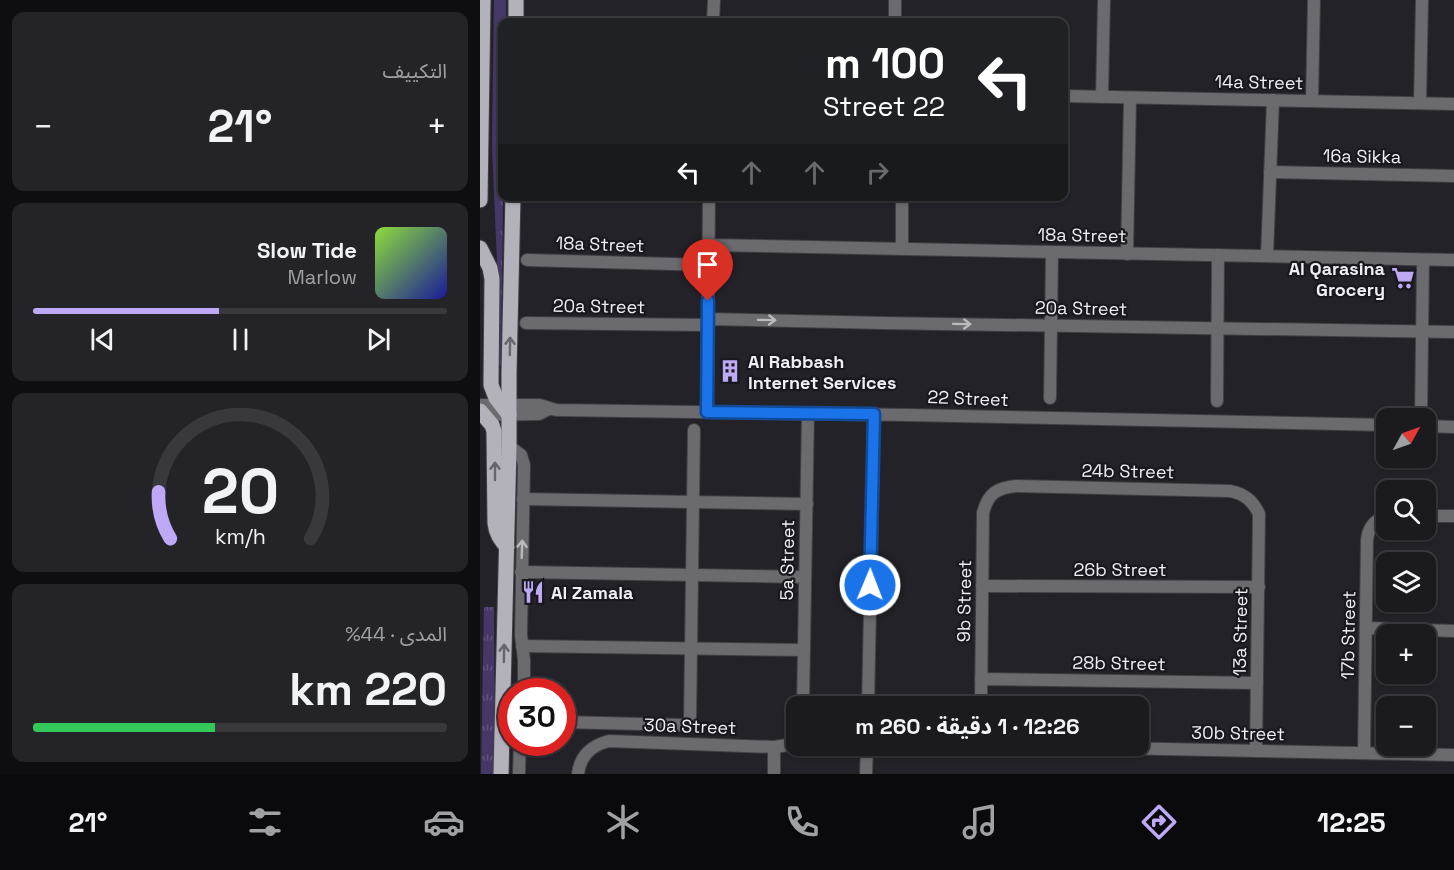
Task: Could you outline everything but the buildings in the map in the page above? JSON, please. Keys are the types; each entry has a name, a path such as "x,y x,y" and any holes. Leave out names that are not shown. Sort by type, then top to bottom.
{"main road":[{"path":"480,200 483,0"},
{"path":"516,0 516,18"},
{"path":"501,774 509,446 506,408 513,201"},
{"path":"480,248 492,279 493,392 506,408"},
{"path":"482,414 492,425 495,440 496,532 507,547"}],"street":[{"path":"713,18 714,0"},
{"path":"895,0 895,18"},
{"path":"1102,97 1104,0"},
{"path":"1312,101 1314,0"},
{"path":"1420,103 1422,0"},
{"name":"14a Street","path":"1068,96 1454,104"},
{"path":"1127,254 1130,98"},
{"path":"1267,256 1273,100"},
{"name":"16a Sikka","path":"1270,172 1454,176"},
{"path":"707,412 710,201"},
{"path":"902,201 902,249"},
{"name":"18a Street","path":"709,245 1454,260"},
{"path":"1050,398 1052,252"},
{"path":"1217,401 1218,255"},
{"name":"18a Street","path":"527,260 709,265"},
{"path":"1421,408 1423,260"},
{"name":"20a Street","path":"526,323 708,322 1454,332"},
{"name":"22 Street","path":"482,414 506,408 539,414 549,409 1376,425"},
{"name":"5a Street","path":"803,696 808,413"},
{"path":"868,696 874,414"},
{"path":"1436,426 1454,427"},
{"path":"576,722 685,725 690,721 694,430"},
{"path":"509,446 521,454 524,459 521,572 523,678"},
{"name":"24b Street","path":"989,497 997,491 1016,486 1230,491 1248,498 1255,505 1259,514"},
{"name":"9b Street","path":"981,696 983,513 989,497"},
{"path":"523,499 807,504"},
{"name":"13a Street","path":"1256,751 1259,514"},
{"path":"1436,516 1454,516"},
{"name":"17b Street","path":"1364,753 1367,540 1370,529 1376,523"},
{"path":"521,572 805,577"},
{"name":"26b Street","path":"982,586 1258,587"},
{"path":"1366,628 1454,631"},
{"path":"522,646 804,650"},
{"name":"28b Street","path":"981,679 1257,683"},
{"name":"30a Street","path":"578,774 580,762 585,754 600,743 609,741 774,747 786,743"},
{"path":"774,747 774,774"},
{"name":"30b Street","path":"1149,749 1454,755"},
{"path":"519,774 520,756"},
{"path":"866,774 867,756"}],"green space":[{"path":"494,0 506,0 506,18 498,18 498,201 503,201 501,365 497,365 497,261 492,147"},
{"path":"484,607 494,607 495,774 481,774"}],"place":[{"name":"Al Qarasina Grocery","path":"1403,278"},
{"name":"Al Rabbash Internet Services","path":"730,371"},
{"name":"Al Zamala","path":"533,592"}],"route":[{"path":"708,301 707,412 874,414 870,585"}]}
